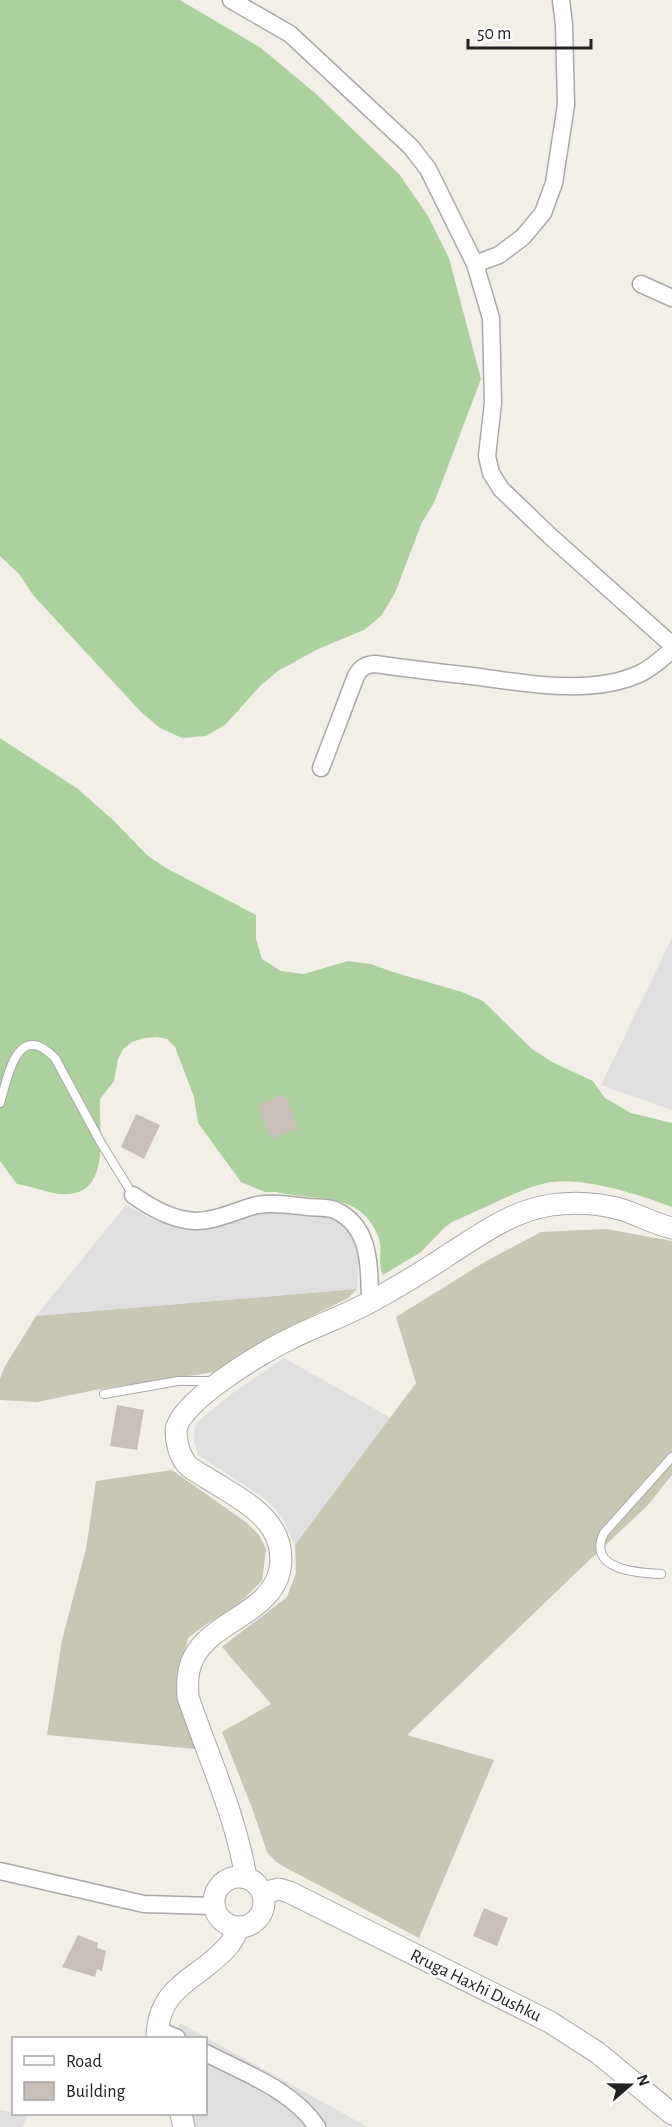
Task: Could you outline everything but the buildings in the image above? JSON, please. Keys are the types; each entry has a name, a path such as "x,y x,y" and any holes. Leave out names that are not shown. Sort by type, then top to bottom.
{"street":[{"path":"231,0 290,34 411,147 428,169 475,264 490,318 493,403 487,456 491,473 501,489 672,648 652,667 637,675 615,681 574,686 535,685 366,665 356,676 321,768"},
{"path":"475,264 499,255 523,237 543,213 554,183 566,105 564,25 561,0"},
{"path":"641,284 672,298"},
{"path":"133,1195 152,1209 195,1221 258,1205 284,1204 334,1210 352,1222 363,1237 369,1259 370,1302"},
{"path":"246,1878 242,1854 232,1822 188,1697 187,1682 194,1656 201,1647 264,1599 273,1587 280,1569 278,1544 274,1531 266,1519 186,1464 179,1450 176,1431 180,1416 196,1401 243,1366 287,1340 370,1302 505,1219 526,1211 550,1206 597,1204 672,1228"},
{"path":"0,1871 144,1904 213,1906"},
{"path":"232,1878 246,1878 253,1881 263,1893 264,1901 260,1917 247,1927 231,1927 219,1919 213,1906 216,1891 225,1881 232,1878"},
{"name":"Rruga Haxhi Dushku","path":"263,1893 279,1889 289,1892 550,2022 598,2053 672,2114"},
{"path":"172,2037 157,2034 159,2019 169,1996 229,1944 239,1928"},
{"path":"207,2055 276,2090 308,2113 317,2127"}],"lane":[{"path":"0,1103 14,1058 19,1050 33,1045 46,1048 55,1058 101,1143 133,1195"},
{"path":"104,1394 178,1381 222,1381"},
{"path":"661,1574 637,1573 615,1567 606,1560 600,1542 604,1533 672,1457"}],"shaded area":[{"path":"672,938 672,1110 601,1085"},
{"path":"126,1205 154,1220 182,1227 252,1212 296,1211 334,1218 348,1228 355,1239 359,1258 357,1289 36,1316"},
{"path":"606,1229 672,1241 672,1475 647,1506 407,1735 494,1760 419,1938 290,1870 276,1862 267,1852 222,1732 271,1704 222,1647 287,1597 296,1573 295,1545 416,1383 396,1317 488,1260 541,1232"},
{"path":"357,1289 348,1298 286,1329 222,1371 100,1389 37,1402 0,1400 0,1379 4,1368 36,1316"},
{"path":"284,1358 391,1418 295,1545 282,1517 273,1506 198,1455 194,1441 195,1426 203,1417 238,1389"},
{"path":"172,1470 247,1523 259,1535 266,1549 262,1581 230,1612 208,1623 188,1638 182,1663 183,1712 195,1749 47,1735 62,1640 86,1549 96,1481"},
{"path":"180,2023 205,2037 175,2037"},
{"path":"207,2038 367,2127 195,2127 191,2115 207,2115"},
{"path":"0,2110 12,2112 12,2115 27,2115 23,2127 0,2127"}],"green space":[{"path":"0,0 180,0 261,48 315,93 400,175 428,216 449,258 481,379 434,503 422,522 395,593 381,616 364,630 318,649 278,671 260,686 226,724 206,736 182,738 160,728 141,712 33,595 19,574 0,556"},
{"path":"0,738 78,789 148,856 168,869 256,915 256,939 262,959 281,971 304,974 348,961 371,964 462,992 483,1001 532,1049 552,1062 593,1081 605,1098 631,1113 672,1123 672,1207 629,1192 580,1182 541,1184 454,1221 421,1252 383,1275 380,1267 379,1239 362,1212 337,1201 265,1192 241,1182 198,1123 194,1097 175,1047 167,1039 156,1037 132,1042 123,1049 118,1059 114,1081 100,1099 100,1159 90,1184 79,1192 63,1194 17,1184 0,1161"}]}
